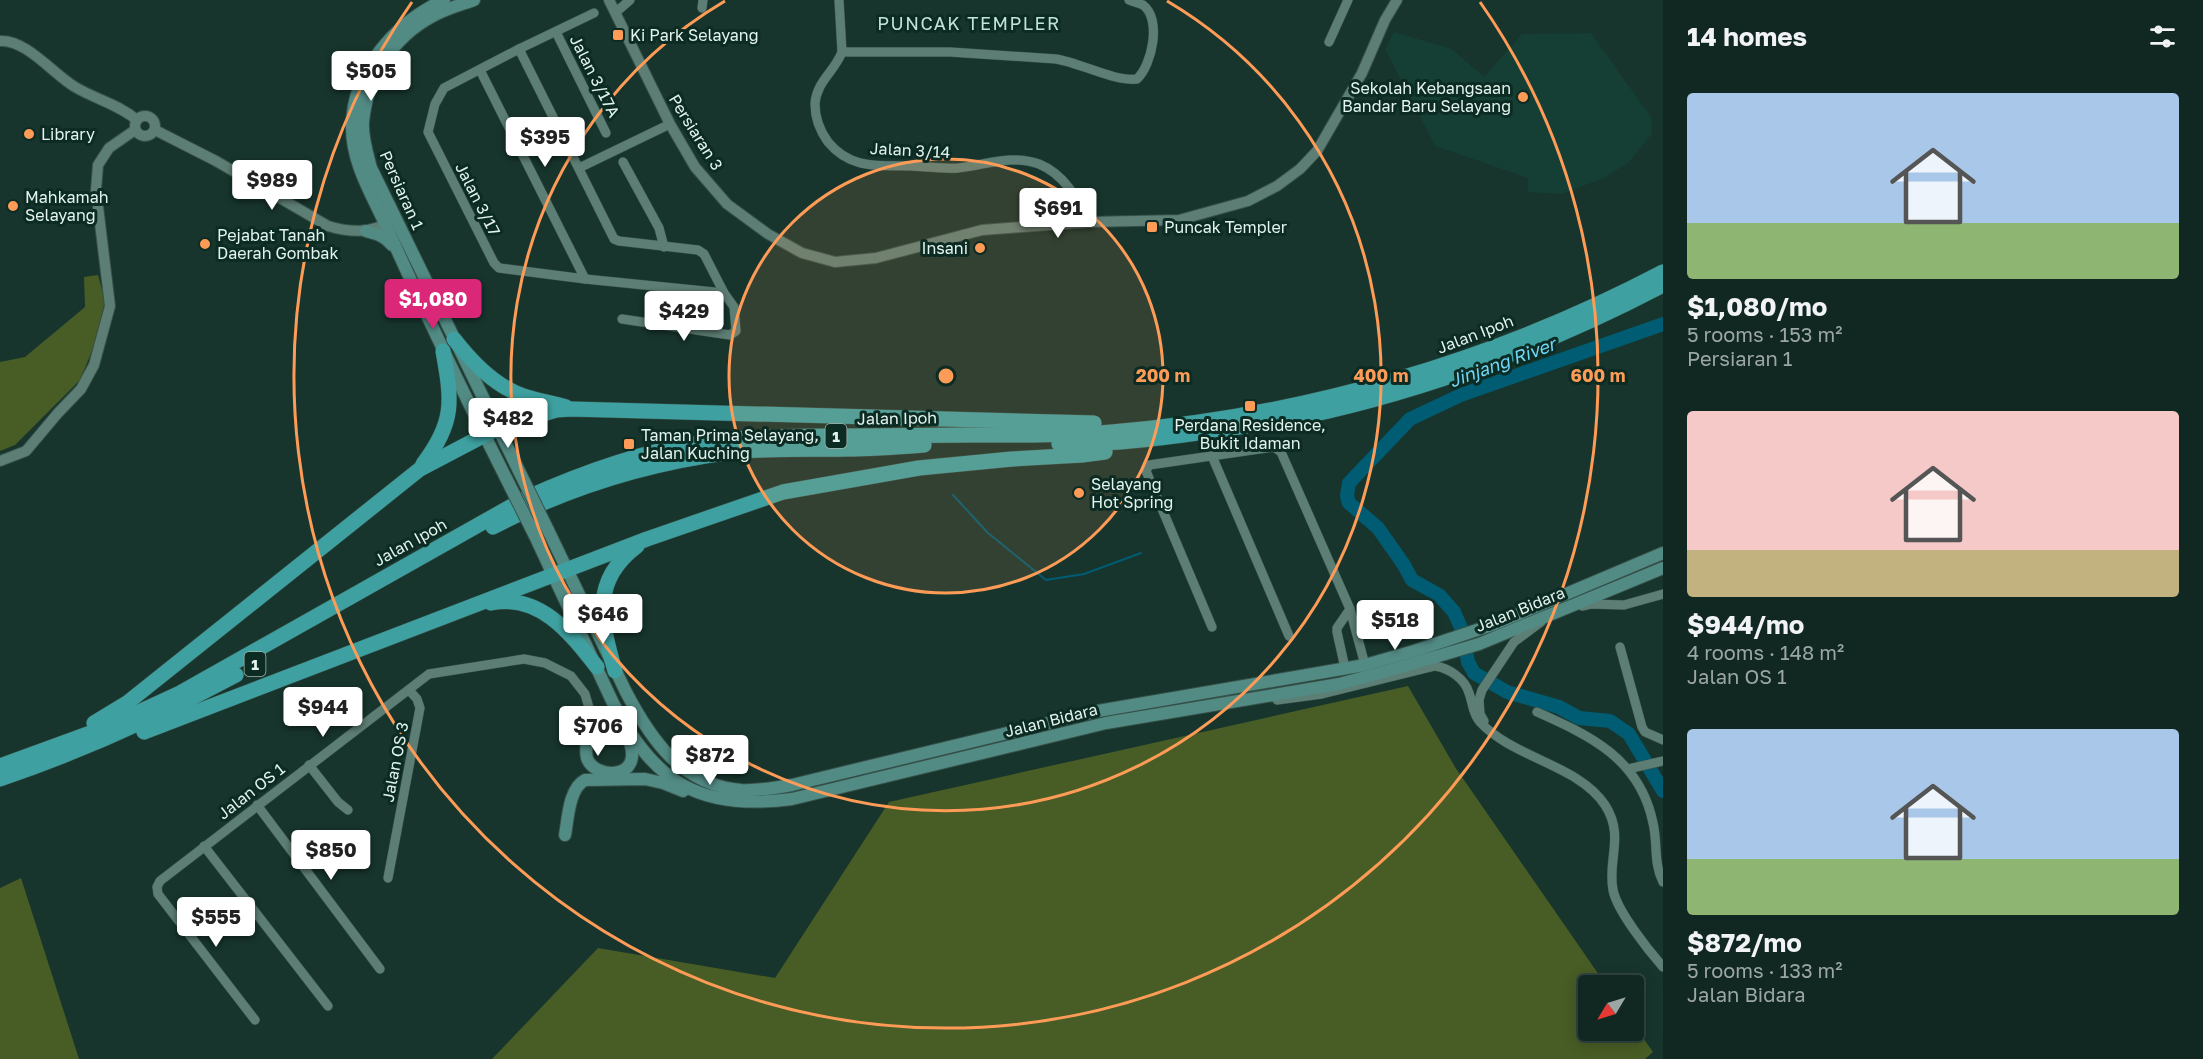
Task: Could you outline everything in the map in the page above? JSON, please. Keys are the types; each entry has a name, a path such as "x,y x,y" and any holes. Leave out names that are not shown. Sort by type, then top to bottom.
{"highway":[{"name":"Jalan Ipoh","path":"0,766 104,728 180,693 366,586 526,498 568,479 620,461 696,444 784,435 1050,435 1112,432 1193,423 1311,402 1404,379 1558,321 1663,272"},
{"name":"Jalan Ipoh","path":"0,778 45,764 113,737 186,702 250,667 398,579 498,525 566,493 612,477 681,460 734,452 947,444 1084,444 1155,439 1282,420 1371,400 1506,355 1595,318 1663,285"},
{"path":"454,339 469,358 504,387 518,394 572,409"},
{"path":"420,469 442,436 449,414 448,379 443,351"},
{"path":"66,741 127,703 420,469 491,431 556,410 1005,422 1193,423"},
{"path":"0,784 68,762 444,615 647,539 783,492 919,468 1082,455 1109,451 1155,439"},
{"path":"615,671 602,619 604,592 609,577 619,562 647,539"},
{"path":"444,615 496,602 524,603 540,610 565,628 597,667"}],"main road":[{"name":"Persiaran 1","path":"444,0 412,18 388,41 358,89 352,126 357,164 392,222 454,339 491,431"},
{"name":"Persiaran 1","path":"474,0 430,17 387,56 376,73 368,93 363,123 365,146 371,168 392,222 399,254 443,351 491,431"},
{"path":"366,231 388,239 399,254"},
{"path":"491,431 519,471 548,530 561,572"},
{"path":"491,431 506,478 535,536 561,572"},
{"name":"Jalan Bidara","path":"561,572 645,727 666,754 687,770 711,783 727,788 755,790 803,783 1098,711 1365,665 1495,624 1663,553"},
{"name":"Jalan Bidara","path":"561,572 613,703 623,723 644,752 687,788 704,795 738,802 792,799 1106,723 1339,684 1479,644 1663,568"},
{"path":"1345,668 1346,673 1354,675 1436,658"},
{"path":"587,735 587,758 594,768 613,773 629,766 633,760 632,748 613,703"},
{"path":"587,735 581,761 583,766 593,775 607,780"},
{"path":"565,835 574,792 578,784 590,779 654,780 714,803 733,807 759,807 792,799"}],"street":[{"name":"Persiaran 3","path":"609,0 670,124 695,167 727,204 768,234 802,253 835,262 876,258 982,230 1089,222 1179,220 1240,204 1277,186 1300,169 1317,151 1362,73 1385,20 1397,0"},
{"path":"615,13 630,0"},
{"path":"839,0 842,52 950,52 1056,59 1071,61 1123,78 1137,79 1148,65 1154,41 1151,17 1142,5 1129,0"},
{"path":"1329,42 1348,0"},
{"name":"Jalan 3/17","path":"594,13 444,88 435,104 428,132 494,263 499,268 724,293"},
{"name":"Jalan 3/17A","path":"556,32 606,133"},
{"path":"0,41 6,40 24,47 70,83 125,110 136,125 144,137 151,135 155,130 155,123 144,116 136,125 112,145 99,165 96,190 110,306 94,364 81,389 26,451 0,461"},
{"path":"519,49 614,239 698,250 704,254 724,293 734,307 736,331 733,334 622,319"},
{"name":"Jalan 3/14","path":"842,52 820,84 815,103 817,122 824,137 838,154 849,160 880,165 958,168 1011,158 1028,161 1047,167 1067,185 1089,222"},
{"path":"480,70 585,279"},
{"path":"579,168 670,124"},
{"path":"155,130 216,161 328,226 341,230 366,231 392,222"},
{"path":"623,162 659,228 664,247"},
{"path":"1212,627 1146,468 1149,465 1274,447 1281,452 1350,609 1365,665"},
{"path":"1212,456 1289,636"},
{"path":"1490,731 1480,714 1479,700 1482,690 1514,642 1549,616 1591,604 1624,605 1663,594"},
{"path":"1345,668 1337,628 1350,609"},
{"path":"1620,647 1642,727 1645,732 1663,740"},
{"name":"Jalan OS 1","path":"255,1020 158,894 157,886 160,881 429,674 515,660 534,661 554,667 572,676 585,694 590,711 587,735"},
{"path":"1235,702 1288,699 1322,694 1435,666 1448,670 1466,684 1474,713 1490,731 1502,740 1579,780 1594,792 1606,807 1615,836 1616,848 1612,874 1616,900 1663,967"},
{"name":"Jalan OS 3","path":"388,878 420,708 417,699 409,690"},
{"path":"1537,712 1586,734 1632,768 1648,803 1656,839 1656,864 1663,882"},
{"path":"1632,768 1663,761"},
{"path":"309,765 338,802 348,810"},
{"path":"257,805 380,969"},
{"path":"204,846 328,1006"}],"shaded area":[{"name":"Sekolah Kebangsaan Bandar Baru Selayang","path":"1394,32 1452,49 1484,77 1522,34 1591,33 1651,117 1652,134 1628,163 1602,179 1561,194 1528,192 1528,178 1435,146 1385,49"}],"green space":[{"path":"98,275 105,301 94,346 80,380 15,445 0,451 0,362 25,357 85,307 84,277"},
{"path":"1408,686 1455,767 1599,975 1578,975 1578,1041 1644,1039 1653,1052 1645,1059 492,1059 598,948 775,978 889,802"},
{"path":"21,878 79,1059 0,1059 0,888"}],"waterway":[{"name":"Jinjang River","path":"1663,324 1461,395 1410,419 1349,483 1347,496 1349,503 1378,528 1412,580 1439,595 1454,612 1462,630 1468,662 1474,673 1507,692 1559,707 1579,718 1610,721 1629,734 1663,791"},
{"path":"953,495 988,533 1046,580 1084,574 1141,553"}],"place":[{"name":"Ki Park Selayang","path":"618,35"},
{"name":"Sekolah Kebangsaan Bandar Baru Selayang","path":"1523,97"},
{"name":"Library","path":"29,134"},
{"name":"Mahkamah Selayang","path":"13,206"},
{"name":"Puncak Templer","path":"1152,227"},
{"name":"Pejabat Tanah Daerah Gombak","path":"205,244"},
{"name":"Insani","path":"980,248"},
{"name":"Perdana Residence, Bukit Idaman","path":"1250,406"},
{"name":"Taman Prima Selayang, Jalan Kuching","path":"629,444"},
{"name":"Selayang Hot Spring","path":"1079,493"}],"district":[{"name":"PUNCAK TEMPLER","path":"969,23"}]}
